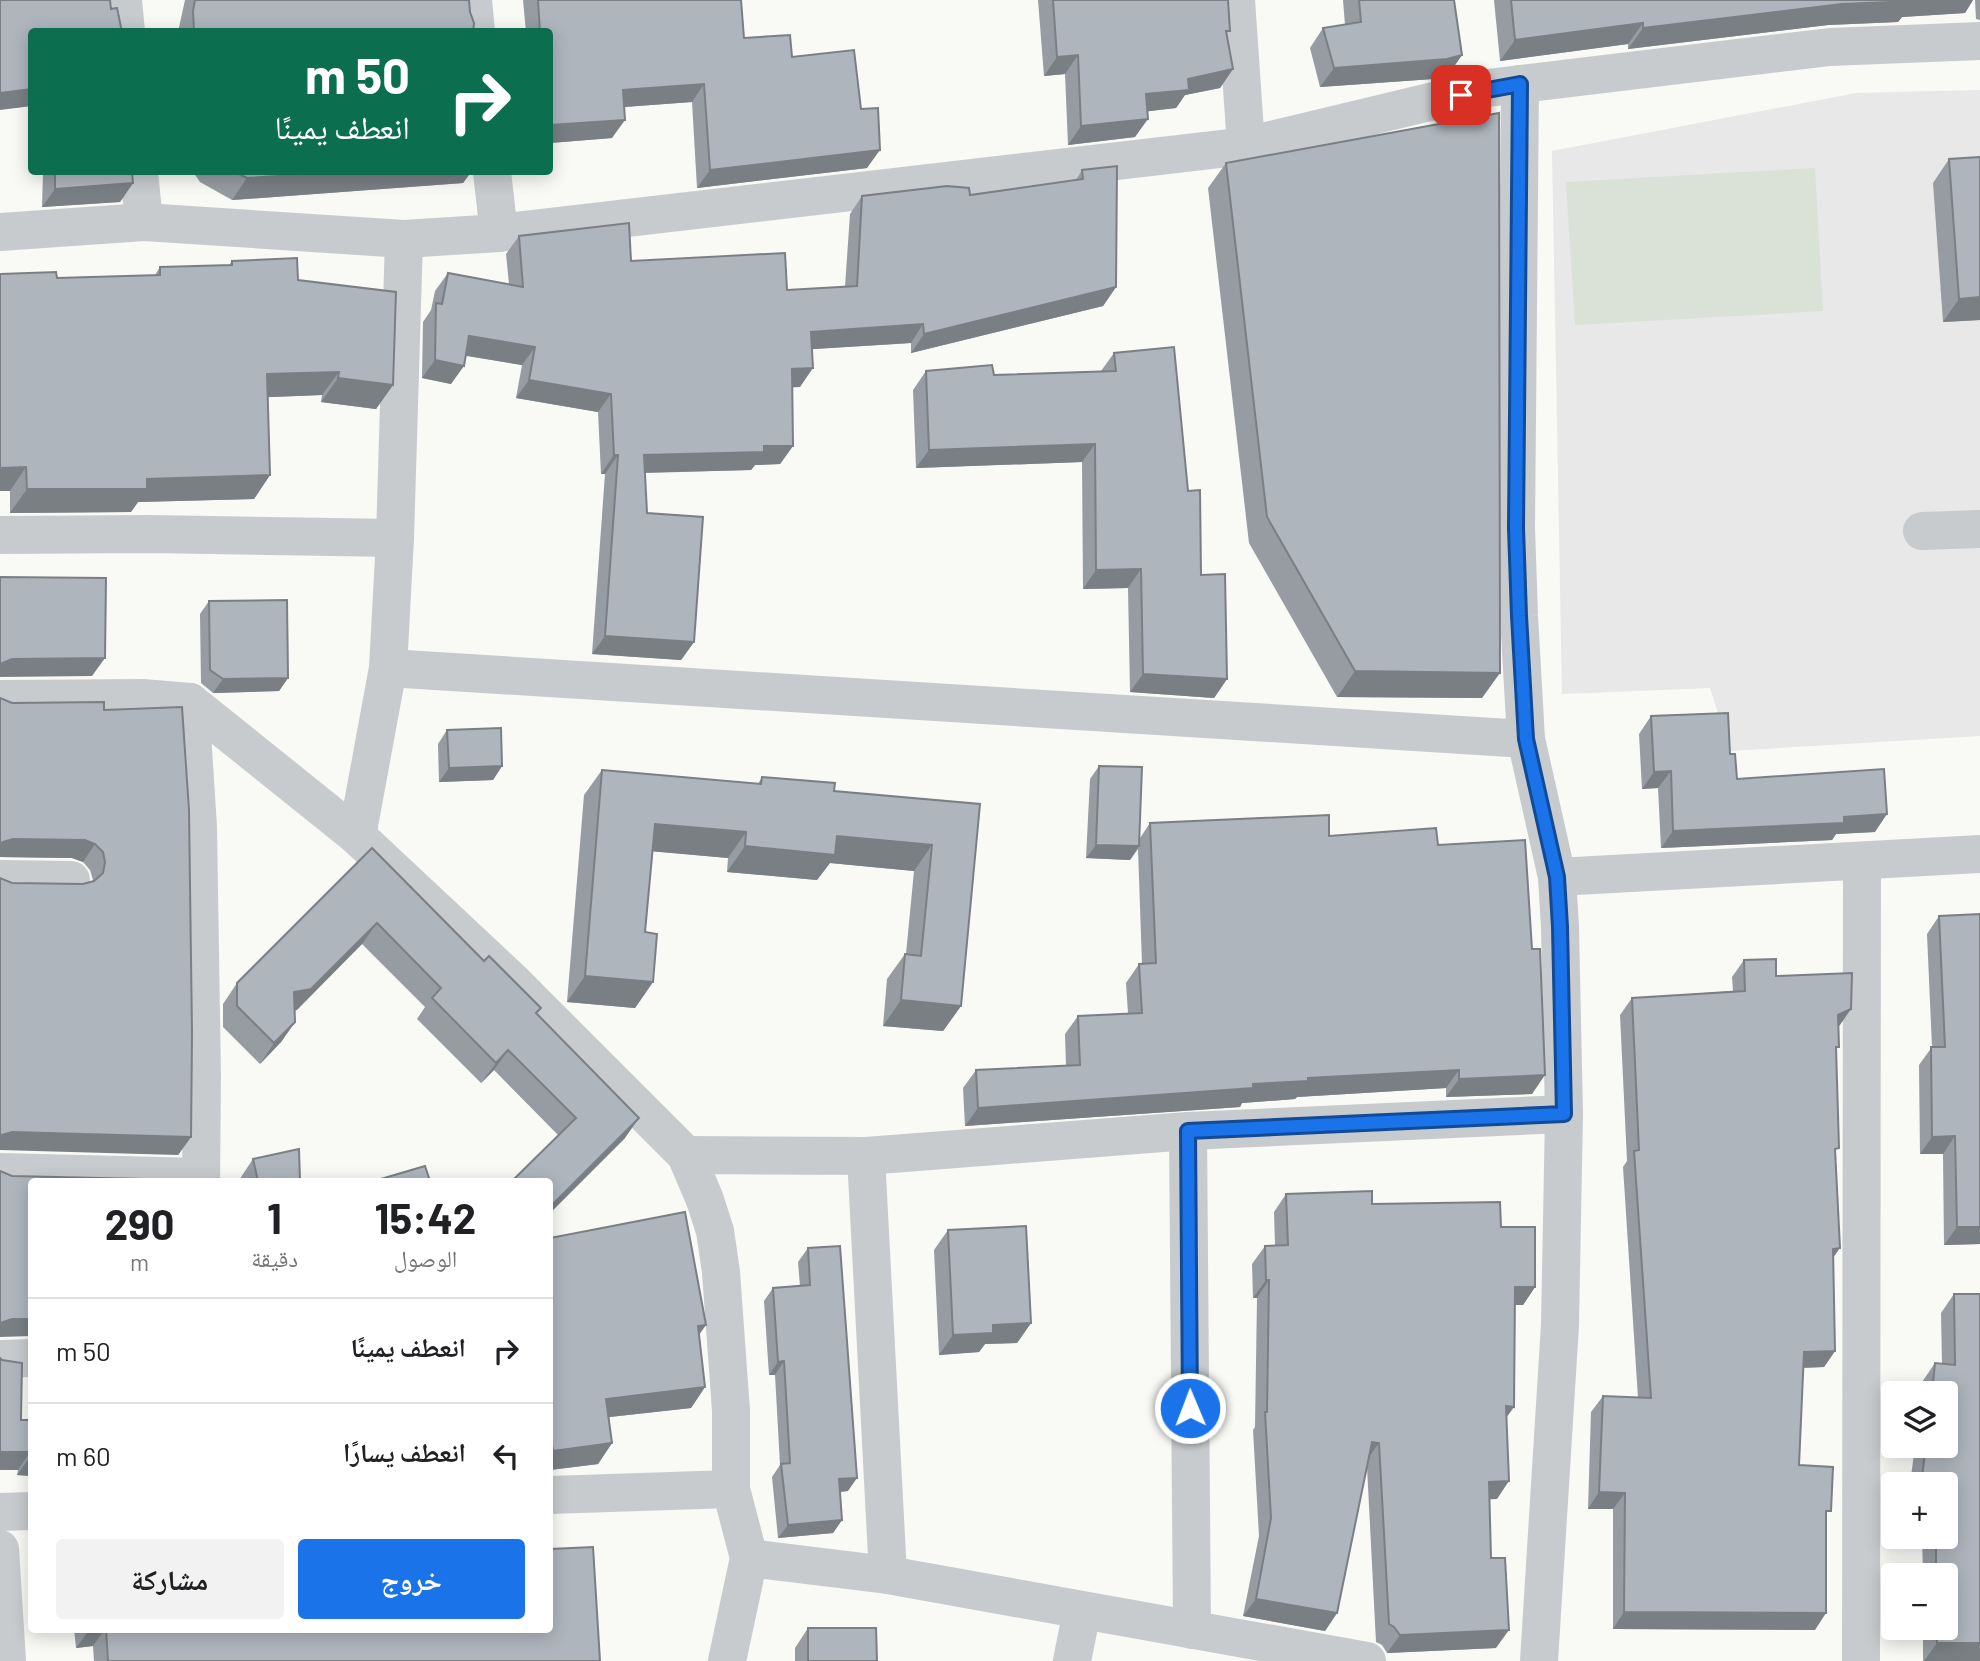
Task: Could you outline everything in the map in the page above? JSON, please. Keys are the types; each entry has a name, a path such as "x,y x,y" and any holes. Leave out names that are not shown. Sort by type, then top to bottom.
{"street":[{"path":"123,0 126,28"},
{"path":"473,0 476,28"},
{"path":"1236,0 1245,146"},
{"path":"0,232 144,222 404,239 499,233 1245,146 1488,88 1830,47 1980,41"},
{"path":"1520,84 1516,528 1526,739 1557,877 1564,1114 1560,1325 1539,1661"},
{"path":"139,175 144,222"},
{"path":"492,175 499,233"},
{"path":"357,836 388,668 396,538 404,239"},
{"path":"1922,531 1980,529"},
{"path":"0,535 149,534 396,538"},
{"path":"388,668 1526,739"},
{"path":"0,699 142,698 190,702 357,836 522,991 686,1155 715,1231 721,1272 731,1411 731,1489 750,1558 727,1661"},
{"path":"190,702 198,827 201,1178"},
{"path":"1557,877 1980,854"},
{"path":"1861,1661 1862,861"},
{"path":"0,879 71,880"},
{"path":"686,1155 866,1156 1188,1131 1564,1114"},
{"path":"1188,1131 1192,1630"},
{"path":"866,1156 888,1575"},
{"path":"0,1172 172,1178"},
{"path":"0,1359 28,1358"},
{"path":"553,1495 731,1489"},
{"path":"0,1512 28,1511"},
{"path":"0,1549 8,1661"},
{"path":"750,1558 888,1575 1367,1661"},
{"path":"1072,1661 1082,1611"}],"shaded area":[{"path":"1980,90 1980,736 1730,751 1710,688 1562,694 1552,151 1856,93"},
{"path":"1815,168 1823,311 1575,325 1566,182"}],"building":[{"path":"0,0 110,0 111,9 117,8 121,28 28,28 28,90 0,93"},
{"path":"195,0 469,0 474,23 473,28 194,28"},
{"path":"538,0 741,0 744,38 790,35 792,57 854,50 861,109 878,108 880,150 710,170 704,84 623,90 625,120 553,125 553,28 540,28"},
{"path":"1053,0 1228,0 1230,31 1226,31 1233,69 1188,79 1189,90 1146,94 1148,119 1081,126 1078,55 1057,57"},
{"path":"1359,0 1454,0 1462,55 1447,59 1334,68 1323,28 1361,22"},
{"path":"1511,0 1913,1 1842,4 1643,28 1643,23 1515,40"},
{"path":"1499,113 1500,673 1355,671 1267,517 1226,163"},
{"path":"1980,157 1980,297 1959,299 1949,159"},
{"path":"1117,166 1116,287 924,334 923,324 811,332 813,368 792,369 793,446 764,446 764,452 644,455 647,513 703,517 694,642 605,636 618,455 614,455 611,394 529,380 535,347 469,336 464,366 435,360 436,303 442,304 448,273 523,287 519,236 629,223 631,261 785,253 787,290 857,286 862,196 947,186 969,188 970,195 1083,179 1082,170"},
{"path":"55,175 132,175 133,183 55,189"},
{"path":"241,175 294,175 247,178"},
{"path":"297,258 298,280 396,292 393,385 338,378 339,372 267,374 270,475 147,479 147,489 27,489 26,467 0,468 0,274 56,272 57,278 160,275 160,267 232,265 232,261"},
{"path":"1174,347 1188,491 1200,490 1201,575 1225,574 1227,679 1143,674 1141,569 1096,570 1095,444 929,450 926,371 992,365 994,375 1116,371 1114,353"},
{"path":"0,577 106,578 105,658 12,659 0,664"},
{"path":"287,600 288,678 223,679 210,670 209,601"},
{"path":"0,698 12,703 104,702 104,710 182,707 189,810 191,1137 12,1132 0,1137 0,878 12,883 83,884 94,881 103,873 105,862 103,852 95,844 85,840 13,839 0,844"},
{"path":"1728,713 1730,754 1735,754 1737,779 1884,769 1887,814 1844,817 1844,823 1673,831 1671,771 1654,772 1651,716"},
{"path":"501,728 502,766 449,768 447,730"},
{"path":"1099,766 1142,767 1139,846 1096,845"},
{"path":"602,770 761,784 762,777 835,783 834,791 980,804 961,1006 901,1000 905,954 921,956 932,845 837,836 835,855 745,846 746,832 655,824 645,932 657,934 653,982 585,976"},
{"path":"1329,815 1329,836 1436,828 1438,845 1525,840 1532,949 1540,949 1545,1075 1459,1079 1459,1070 1308,1078 1308,1081 1253,1084 1253,1088 978,1108 976,1070 1080,1065 1078,1016 1142,1013 1139,964 1156,963 1150,823"},
{"path":"372,848 484,961 489,956 541,1008 536,1013 639,1118 553,1204 553,1178 515,1178 576,1118 508,1050 496,1063 432,998 441,988 377,923 311,989 294,992 295,1022 274,1043 237,1006 237,983"},
{"path":"1980,914 1980,1227 1957,1227 1955,1136 1932,1137 1931,1047 1945,1047 1939,916"},
{"path":"1776,959 1776,976 1852,973 1851,1009 1838,1015 1839,1047 1836,1047 1839,1148 1835,1149 1840,1248 1833,1249 1835,1351 1804,1352 1799,1465 1833,1467 1831,1511 1826,1511 1826,1613 1624,1612 1625,1493 1599,1492 1603,1396 1651,1398 1634,1151 1639,1150 1632,998 1745,991 1744,960"},
{"path":"299,1149 300,1178 257,1178 253,1159"},
{"path":"425,1166 429,1178 384,1178"},
{"path":"0,1171 12,1176 99,1178 28,1178 28,1319 12,1319 0,1323"},
{"path":"1372,1191 1372,1204 1500,1202 1501,1227 1535,1227 1535,1287 1515,1287 1514,1407 1506,1406 1509,1481 1489,1482 1491,1558 1505,1558 1509,1630 1400,1635 1389,1624 1379,1443 1372,1442 1337,1613 1256,1599 1271,1518 1265,1412 1269,1280 1266,1280 1265,1246 1288,1245 1286,1194"},
{"path":"685,1212 706,1325 698,1326 705,1387 606,1399 612,1443 553,1451 553,1237"},
{"path":"1026,1226 1031,1323 993,1325 993,1333 953,1335 948,1230"},
{"path":"840,1246 857,1478 839,1479 842,1520 788,1525 781,1464 790,1463 784,1361 778,1362 773,1288 810,1285 808,1248"},
{"path":"1954,1294 1980,1294 1980,1643 1937,1643 1937,1640 1958,1640 1958,1563 1936,1563 1936,1549 1958,1549 1958,1472 1923,1472 1924,1458 1958,1458 1958,1381 1933,1381 1935,1363 1955,1365"},
{"path":"0,1358 22,1363 21,1420 28,1420 28,1452 0,1452"},
{"path":"593,1547 600,1661 108,1661 106,1633 553,1633 553,1549"},
{"path":"808,1628 876,1628 877,1661 808,1661"}],"route":[{"path":"1190,1408 1188,1131 1564,1114 1557,877 1526,739 1519,616 1516,528 1520,84 1461,95"}]}
